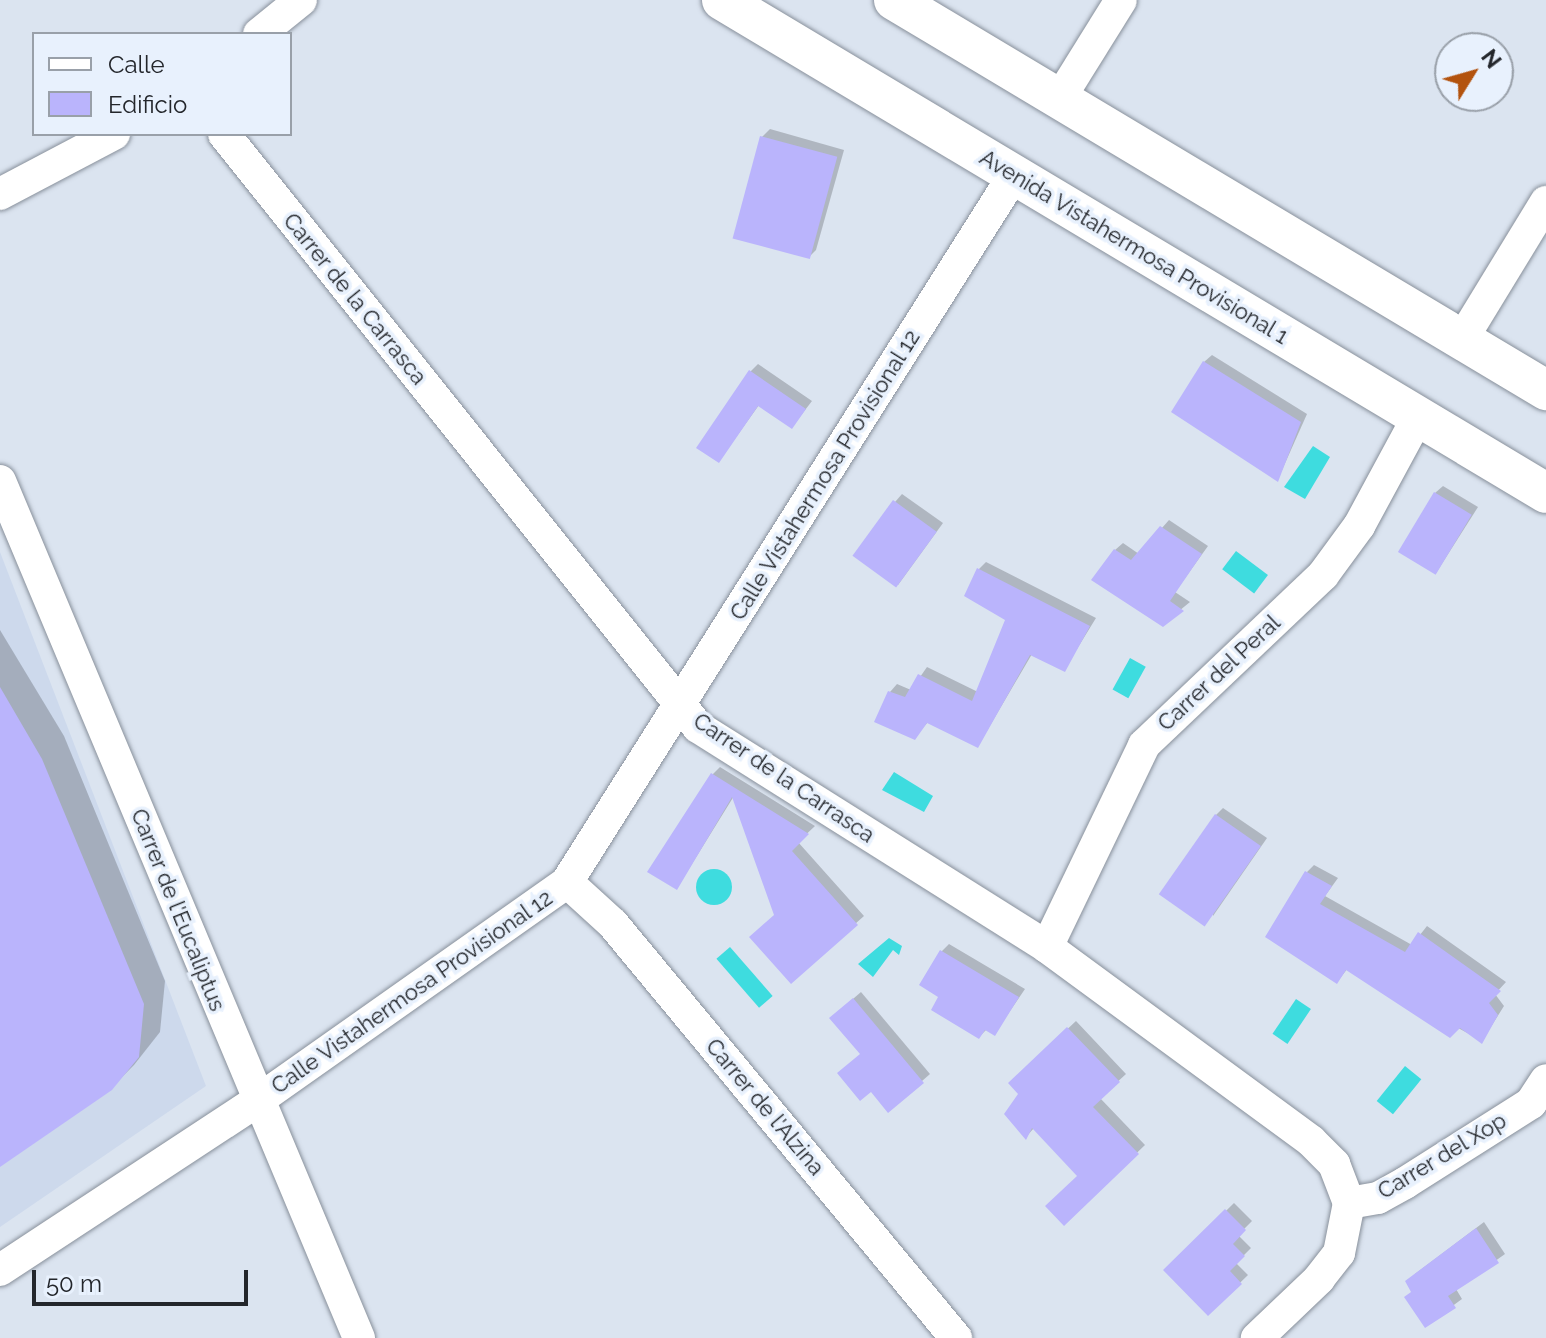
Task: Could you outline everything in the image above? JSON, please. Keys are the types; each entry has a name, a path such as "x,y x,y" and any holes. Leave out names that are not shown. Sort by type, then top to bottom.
{"street":[{"path":"261,32 301,0"},
{"name":"Avenida Vistahermosa Provisional 1","path":"722,0 1546,493"},
{"path":"894,0 1546,390"},
{"path":"1060,98 1121,0"},
{"path":"0,194 110,136"},
{"name":"Carrer de la Carrasca","path":"226,136 698,727 1047,947 1311,1141 1334,1164 1349,1203"},
{"name":"Calle Vistahermosa Provisional 12","path":"0,1270 257,1101 567,882 1014,175"},
{"path":"1461,341 1546,202"},
{"name":"Carrer del Peral","path":"1047,947 1144,745 1323,575 1359,526 1418,417"},
{"name":"Carrer de l'Eucaliptus","path":"0,481 257,1101 359,1338"},
{"name":"Carrer de l'Alzina","path":"567,882 613,924 956,1338"},
{"name":"Carrer del Xop","path":"1257,1338 1319,1279 1339,1253 1349,1203 1378,1198 1405,1183 1531,1103 1546,1080"}],"shaded area":[{"path":"0,552 206,1086 0,1227"}],"water":[{"path":"1313,446 1330,457 1305,499 1284,487"},
{"path":"1236,551 1268,575 1254,593 1222,569"},
{"path":"1130,658 1146,667 1128,698 1113,689"},
{"path":"894,772 933,796 924,812 882,790"},
{"path":"714,869 726,875 732,887 726,899 714,905 702,899 696,887 702,875"},
{"path":"889,938 902,946 899,955 893,950 873,977 858,964"},
{"path":"730,947 773,996 759,1008 716,959"},
{"path":"1296,999 1311,1009 1287,1044 1273,1034"},
{"path":"1405,1066 1421,1079 1393,1114 1377,1101"}],"building":[{"path":"760,136 837,157 810,259 733,238"},
{"path":"1203,361 1301,422 1278,482 1171,412"},
{"path":"749,370 806,409 792,429 758,406 719,463 696,448"},
{"path":"1434,492 1472,515 1436,575 1398,552"},
{"path":"893,500 937,532 896,588 852,556"},
{"path":"1160,526 1202,554 1170,601 1184,611 1163,627 1091,580 1114,549 1131,560"},
{"path":"977,568 1090,626 1065,672 1030,655 978,748 927,723 915,740 874,722 888,691 905,697 918,674 972,701 1005,620 964,596"},
{"path":"0,687 42,759 144,1004 139,1057 112,1090 0,1167"},
{"path":"711,773 809,834 792,851 858,925 791,984 749,937 774,915 732,797 677,890 647,872"},
{"path":"1215,814 1261,846 1205,926 1159,894"},
{"path":"1305,871 1332,886 1320,904 1405,952 1418,932 1501,991 1489,1003 1498,1015 1482,1044 1460,1028 1450,1038 1346,970 1337,984 1265,937"},
{"path":"940,950 1019,997 995,1036 985,1030 979,1039 931,1010 938,997 919,985"},
{"path":"853,998 924,1083 888,1113 871,1092 860,1101 837,1073 860,1054 829,1018"},
{"path":"1067,1027 1120,1082 1093,1107 1139,1154 1064,1226 1045,1206 1077,1176 1032,1128 1026,1140 1004,1114 1018,1094 1008,1083"},
{"path":"1225,1209 1246,1230 1233,1244 1245,1256 1230,1271 1242,1284 1208,1316 1163,1270"},
{"path":"1476,1228 1499,1263 1448,1296 1456,1308 1425,1328 1404,1297 1411,1292 1405,1281"}]}
